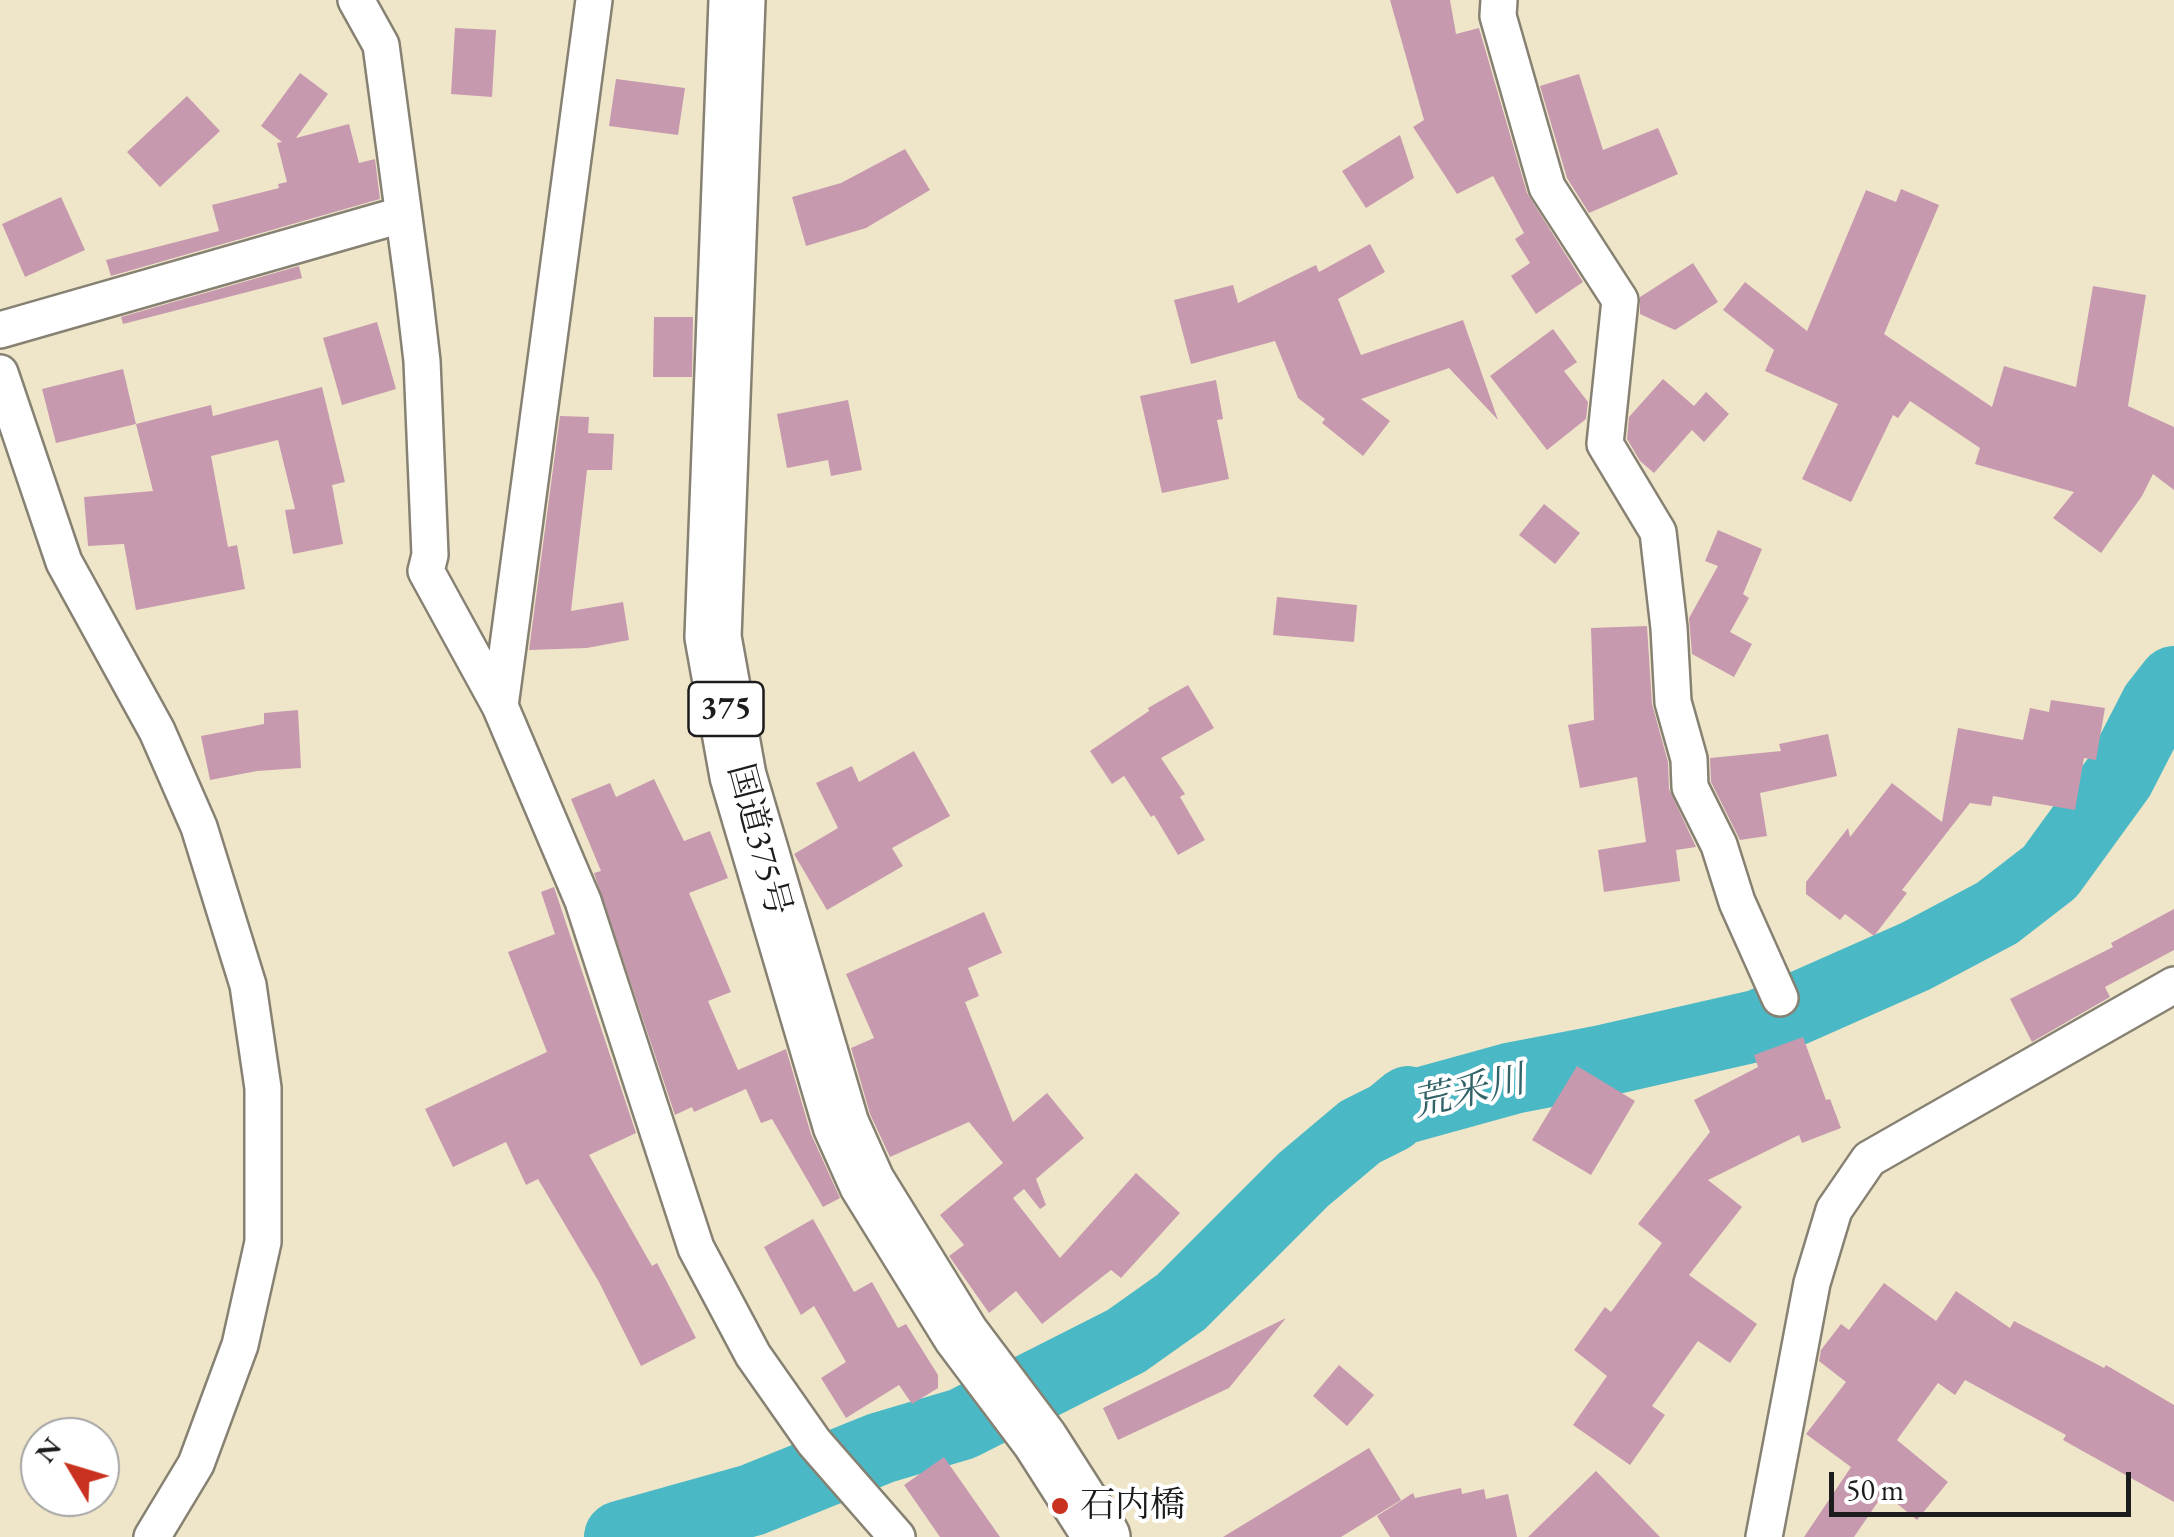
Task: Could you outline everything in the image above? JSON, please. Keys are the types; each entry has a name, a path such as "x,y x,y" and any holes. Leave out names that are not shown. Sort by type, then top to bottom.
{"highway":[{"name":"国道375号","path":"737,0 713,637 738,776 841,1124 868,1183 962,1335 1040,1440 1102,1537"}],"street":[{"path":"356,0 381,45 422,361 430,555 426,571 500,706 583,901 696,1248 753,1355 814,1442 897,1537"},
{"path":"500,706 594,0"},
{"path":"1498,0 1498,16 1547,187 1620,300 1606,444 1658,532 1673,702 1688,759 1690,786 1719,845 1737,902 1780,998"},
{"path":"0,330 401,215"},
{"path":"0,372 64,562 157,731 199,826 248,985 263,1088 264,1242 240,1345 196,1464 152,1537"},
{"path":"1764,1537 1812,1283 1834,1210 1869,1159 2174,985"}],"building":[{"path":"1390,0 1450,0 1456,34 1479,28 1527,193 1583,282 1536,314 1511,276 1530,263 1515,239 1524,233 1493,176 1457,194 1413,127 1424,120"},
{"path":"455,28 496,30 492,97 451,94"},
{"path":"300,73 328,94 296,138 349,124 359,163 375,159 380,199 111,276 106,260 219,231 212,205 279,188 278,184 287,182 277,143 282,142 261,126"},
{"path":"1579,74 1603,150 1658,128 1678,174 1589,213 1567,178 1540,86"},
{"path":"616,79 685,88 678,135 609,126"},
{"path":"187,96 220,131 160,187 127,152"},
{"path":"1400,135 1414,178 1366,208 1342,171"},
{"path":"905,149 930,190 866,228 806,246 792,197 841,183"},
{"path":"1901,189 1939,205 1884,334 1992,407 2004,366 2076,387 2093,286 2146,295 2128,406 2174,427 2174,490 2153,474 2101,553 2053,518 2074,492 1975,464 1980,448 1910,401 1898,418 1893,415 1851,502 1802,479 1838,404 1765,371 1774,350 1723,310 1745,282 1807,331 1866,190 1896,202"},
{"path":"61,197 85,250 25,277 2,224"},
{"path":"1370,244 1385,272 1338,299 1361,355 1463,320 1498,420 1449,368 1361,399 1390,421 1363,456 1298,398 1275,341 1191,364 1174,300 1233,285 1238,303 1316,265 1319,272"},
{"path":"1693,263 1718,302 1675,330 1640,314 1640,297"},
{"path":"299,266 302,278 123,324 121,317"},
{"path":"654,317 693,317 692,377 653,377"},
{"path":"377,322 396,389 342,405 323,338"},
{"path":"1553,329 1577,362 1564,371 1588,402 1586,419 1547,450 1490,376"},
{"path":"123,369 136,424 56,443 42,389"},
{"path":"1663,379 1694,406 1706,392 1729,414 1704,442 1692,430 1654,473 1640,461 1627,439 1629,417"},
{"path":"1216,380 1223,419 1217,420 1229,479 1162,493 1140,396"},
{"path":"322,387 345,482 332,485 343,544 293,554 285,510 295,509 278,440 211,456 228,547 237,545 245,589 136,610 124,544 88,546 84,497 153,491 136,424 211,405 213,416"},
{"path":"848,400 862,470 831,476 828,460 787,468 777,414"},
{"path":"560,416 589,417 588,433 614,434 612,470 587,470 571,611 623,602 629,640 587,648 529,650"},
{"path":"1544,504 1580,533 1555,564 1519,535"},
{"path":"1718,530 1762,549 1743,594 1749,598 1730,632 1752,644 1734,677 1692,654 1689,618 1718,566 1705,561"},
{"path":"1277,597 1357,605 1354,642 1273,635"},
{"path":"1647,626 1652,704 1668,762 1669,789 1696,847 1676,850 1680,881 1604,892 1598,850 1646,842 1637,777 1580,788 1568,725 1594,720 1591,628"},
{"path":"1188,685 1214,728 1161,758 1185,794 1180,797 1205,840 1178,855 1124,776 1112,784 1090,751 1149,711 1148,708"},
{"path":"2051,700 2105,708 2096,760 2084,758 2075,810 1993,796 1991,806 1970,803 1902,890 1907,893 1874,936 1845,914 1840,920 1806,894 1806,882 1848,828 1850,837 1892,783 1942,822 1958,728 2023,740 2030,708 2049,712"},
{"path":"298,710 301,768 210,780 201,736 264,724 264,713"},
{"path":"1828,734 1837,776 1760,793 1767,836 1740,840 1711,782 1710,758 1781,751 1779,744"},
{"path":"914,751 950,816 892,848 903,866 827,910 794,854 838,828 816,783 852,766 859,782"},
{"path":"654,779 684,841 710,831 728,878 689,893 731,992 708,1001 738,1070 786,1049 811,1134 840,1198 823,1207 772,1119 761,1123 746,1089 694,1112 692,1107 675,1115 594,873 601,871 571,799 610,783 616,797"},
{"path":"554,887 636,1133 589,1155 652,1266 657,1263 696,1338 641,1366 599,1282 538,1179 526,1185 506,1142 453,1167 425,1109 547,1052 508,952 555,934 541,892"},
{"path":"2174,909 2174,950 2105,987 2110,997 2032,1042 2010,999 2113,947 2111,943"},
{"path":"984,912 1002,953 968,968 979,996 965,1002 1013,1122 1047,1093 1084,1138 1036,1179 1046,1205 1040,1209 1024,1189 1013,1198 1060,1258 1136,1173 1180,1213 1121,1278 1111,1270 1042,1324 1016,1291 989,1313 949,1256 964,1245 940,1215 1003,1163 969,1122 890,1157 870,1114 851,1048 874,1038 846,974"},
{"path":"1803,1037 1826,1100 1830,1099 1841,1128 1802,1143 1799,1135 1708,1180 1742,1207 1689,1275 1757,1324 1730,1363 1698,1341 1652,1406 1665,1415 1630,1465 1573,1425 1607,1376 1574,1350 1605,1307 1611,1312 1662,1243 1638,1224 1710,1132 1694,1100 1758,1067 1754,1055"},
{"path":"1577,1066 1635,1101 1591,1175 1532,1140"},
{"path":"813,1219 854,1292 872,1282 898,1328 906,1324 938,1375 938,1388 912,1404 899,1385 846,1418 821,1378 846,1362 814,1306 801,1315 764,1247"},
{"path":"1884,1283 1936,1321 1956,1291 2010,1328 2014,1321 2104,1368 2106,1365 2174,1405 2174,1502 2063,1440 2066,1435 1965,1380 1955,1395 1938,1383 1897,1440 1948,1482 1917,1520 1884,1493 1854,1537 1804,1537 1851,1467 1806,1434 1846,1382 1819,1361 1821,1350 1841,1324 1849,1330"},
{"path":"1286,1318 1229,1388 1118,1440 1103,1408"},
{"path":"1339,1365 1374,1395 1347,1426 1313,1396"},
{"path":"1369,1448 1401,1500 1341,1537 1223,1537"},
{"path":"944,1457 1000,1537 940,1537 904,1485"},
{"path":"1596,1471 1660,1537 1528,1537"},
{"path":"1461,1488 1462,1494 1484,1489 1486,1499 1508,1494 1517,1537 1390,1537 1377,1516 1413,1493 1415,1498"}],"waterway":[{"name":"荒釆川","path":"620,1537 752,1500 881,1448 962,1424 1126,1341 1181,1302 1303,1180 1360,1132 1390,1117 1408,1102 1408,1107 1513,1078 1760,1025 1916,956 1997,913 2050,872 2119,777 2156,705 2174,682"}],"place":[{"name":"石内橋","path":"1060,1506"}]}
